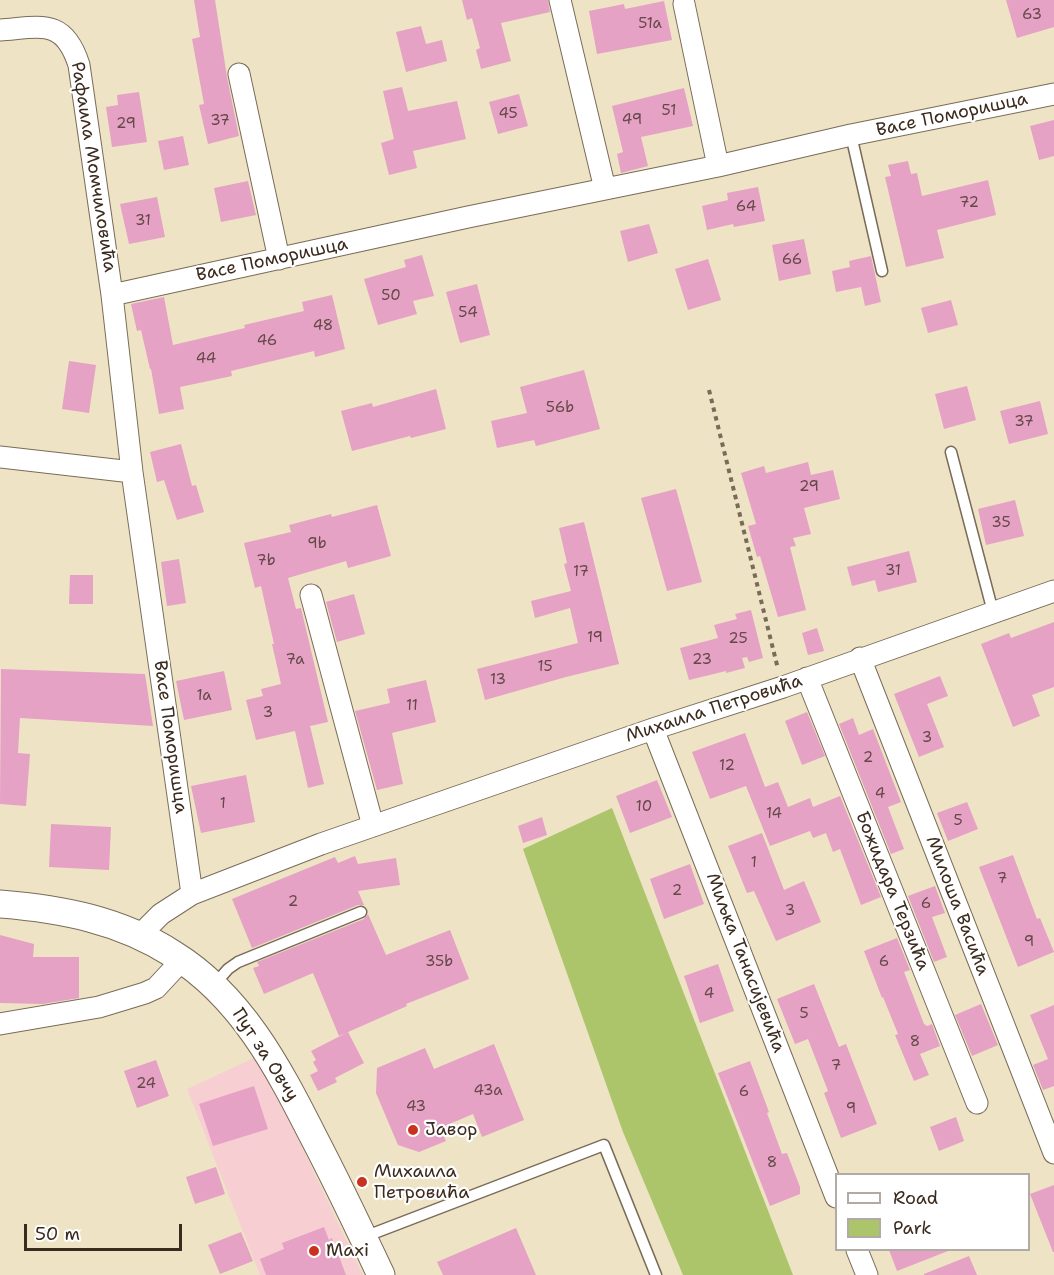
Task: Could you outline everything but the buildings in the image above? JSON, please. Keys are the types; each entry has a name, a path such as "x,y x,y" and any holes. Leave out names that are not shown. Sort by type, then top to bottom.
{"street":[{"path":"560,0 605,189"},
{"path":"684,4 718,166"},
{"name":"Рафаила Момчиловића","path":"0,30 42,27 55,30 67,38 74,51 81,77 112,295"},
{"path":"239,74 279,259"},
{"name":"Васе Поморишца","path":"192,894 132,472 112,295 718,166 850,135 1054,94"},
{"path":"0,457 132,472"},
{"name":"Михаила Петровића","path":"139,936 160,914 192,894 321,844 652,729 783,687 1054,591"},
{"path":"311,595 373,826"},
{"name":"Милоша Васића","path":"860,658 1054,1153"},
{"name":"Божидара Терзића","path":"807,678 977,1103"},
{"name":"Миљка Танасијевића","path":"652,729 835,1192"},
{"name":"Пут за Овчу","path":"0,904 75,913 97,919 160,946 214,985 245,1019 299,1107 381,1275"},
{"path":"0,1024 99,1007 145,993 165,981 182,960"},
{"path":"857,1251 867,1275"}],"lane":[{"name":"Васе Поморишца","path":"850,135 882,272"},
{"path":"951,452 993,612"},
{"path":"214,985 228,969 238,962 361,912"},
{"path":"363,1237 604,1145 656,1275"}],"path":[{"path":"709,390 783,687"}],"shaded area":[{"path":"256,1057 264,1068 363,1275 260,1275 187,1089"}],"green space":[{"path":"612,808 793,1275 683,1275 623,1132 523,849"}],"place":[{"name":"Јавор","path":"413,1130"},
{"name":"Михаила Петровића","path":"362,1182"},
{"name":"Maxi","path":"314,1251"}]}
